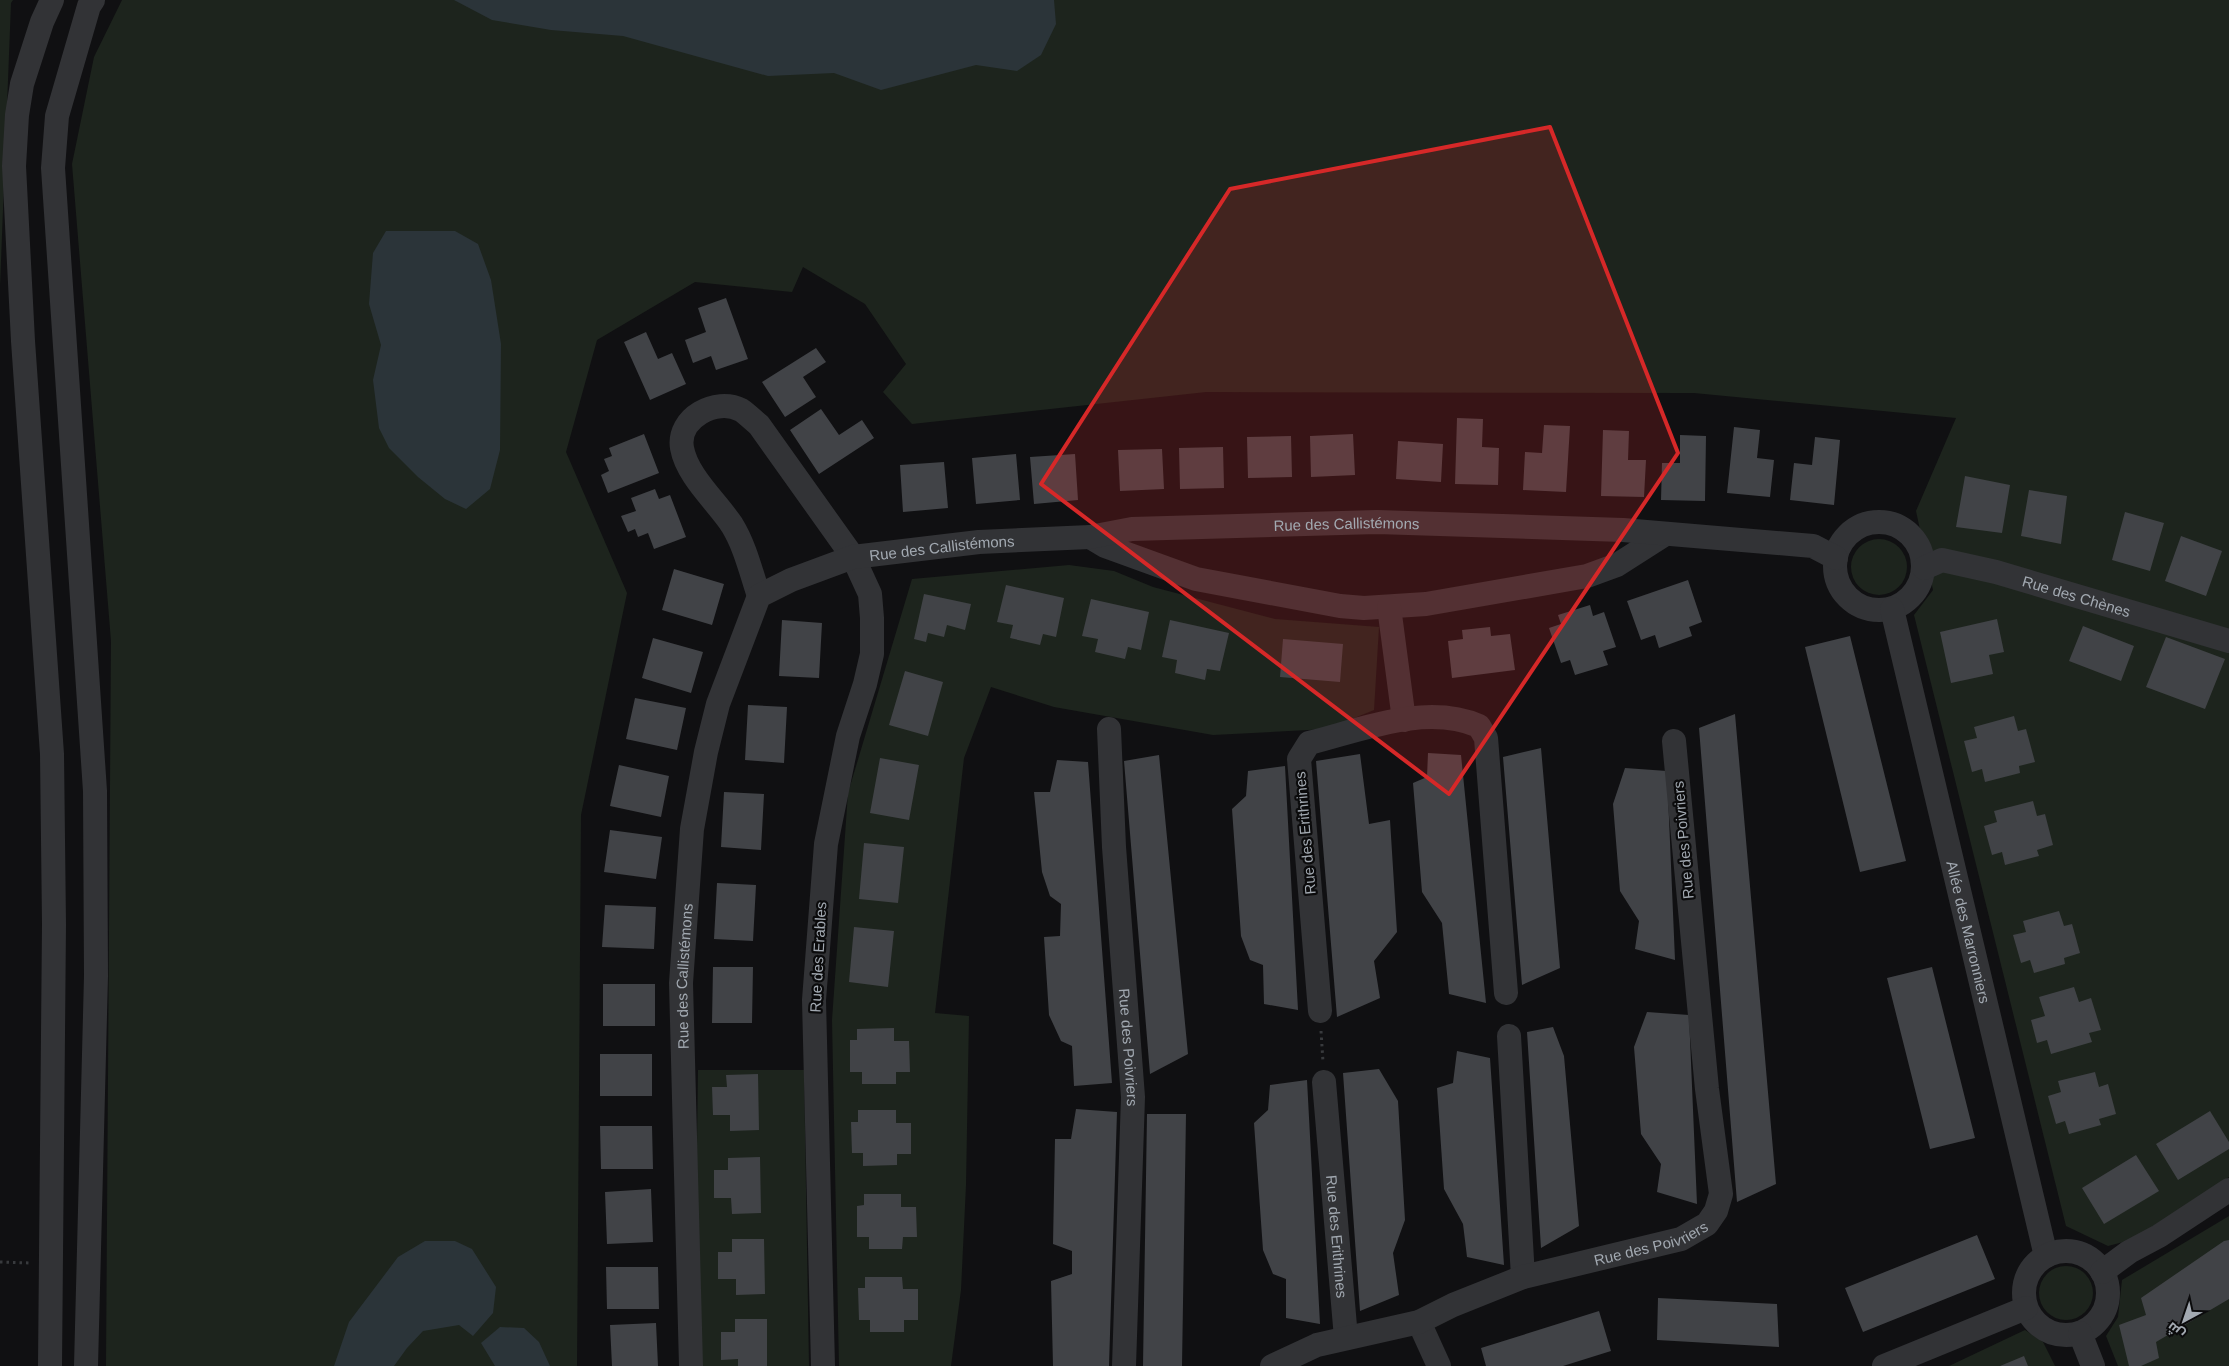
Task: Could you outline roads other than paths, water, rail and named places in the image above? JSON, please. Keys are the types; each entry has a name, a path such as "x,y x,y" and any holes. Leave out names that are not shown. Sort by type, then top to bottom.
{"street":[{"path":"50,1366 54,924 52,754 24,351 14,166 17,115 22,84 42,22 52,0"},
{"path":"86,1366 96,986 95,791 53,168 57,116 89,6 93,0"},
{"name":"Rue des Callistémons","path":"691,1366 681,983 692,829 706,752 718,704 759,596 744,549 733,527 685,459 681,445 685,428 693,417 705,409 718,407 735,409 759,425 853,557"},
{"name":"Rue des Callistémons","path":"759,596 792,580 853,557 979,542 1090,536 1132,529 1377,522 1623,530 1664,535 1813,546 1836,558"},
{"path":"1884,522 1898,527 1910,535 1919,547 1924,568 1921,582 1914,594 1904,603 1892,609 1871,610 1858,605 1847,597 1837,579 1836,558 1845,539 1856,529 1869,524 1884,522"},
{"path":"1090,536 1114,550 1196,579 1340,606 1389,607 1426,604 1587,576 1617,565 1664,535"},
{"name":"Rue des Erables","path":"823,1366 814,1000 826,844 846,744 865,684 872,654 870,594 853,557"},
{"name":"Rue des Chènes","path":"1924,568 1942,560 1996,572 2229,641"},
{"path":"1389,607 1404,720"},
{"name":"Allée des Marronniers","path":"1892,609 2046,1256"},
{"name":"Rue des Erithrines","path":"1320,1011 1299,759 1309,743 1404,720 1452,716 1479,726 1486,738 1506,993"},
{"name":"Rue des Poivriers","path":"1109,730 1114,847 1133,1097 1124,1366"},
{"name":"Rue des Poivriers","path":"1272,1366 1317,1345 1419,1322 1453,1305 1523,1277 1681,1239 1707,1224 1716,1210 1721,1194 1707,1089 1674,741"},
{"path":"1509,1036 1523,1277"},
{"name":"Rue des Erithrines","path":"1324,1082 1346,1338"},
{"path":"2102,1272 2129,1252 2159,1236 2229,1190"},
{"path":"2066,1251 2080,1254 2093,1261 2102,1272 2107,1290 2105,1308 2095,1323 2080,1333 2067,1336 2048,1331 2032,1319 2026,1308 2023,1293 2026,1278 2034,1265 2046,1256 2066,1251"},
{"path":"1884,1366 2026,1308"},
{"path":"1419,1322 1439,1366"},
{"path":"2080,1333 2092,1366"}]}
